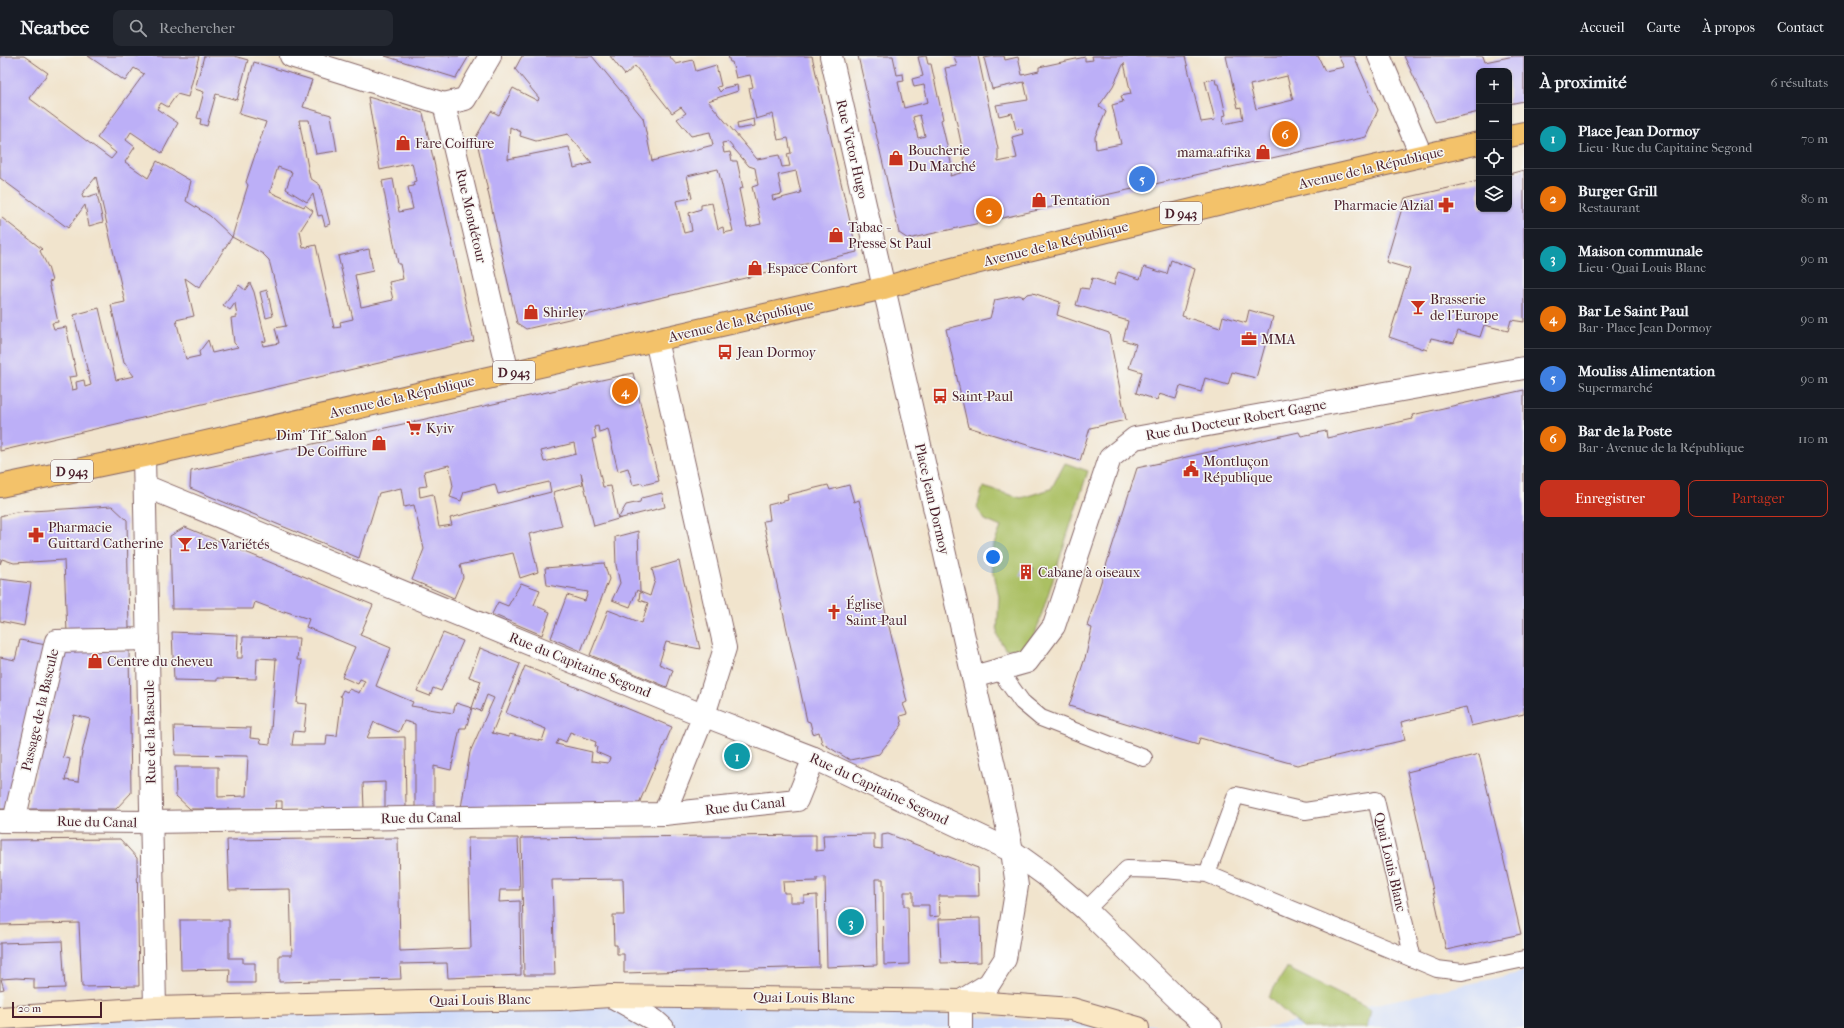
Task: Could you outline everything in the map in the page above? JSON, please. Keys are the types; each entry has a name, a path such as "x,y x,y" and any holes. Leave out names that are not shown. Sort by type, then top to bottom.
{"main road":[{"path":"1512,135 1524,133"},
{"name":"Avenue de la République","path":"0,486 144,456 884,288 937,273 1421,155 1476,144"},
{"name":"Quai Louis Blanc","path":"0,1018 155,1008 418,1001 560,1000 612,996 961,1001 1072,1009 1138,1028"}],"street":[{"path":"291,56 444,104 465,99 490,56"},
{"name":"Rue Victor Hugo","path":"831,56 884,288"},
{"path":"1378,56 1421,155"},
{"name":"Rue Mondétour","path":"444,104 508,373"},
{"name":"Place Jean Dormoy","path":"884,288 1000,791 1012,851"},
{"path":"656,340 725,648 704,715 664,814"},
{"name":"Rue du Docteur Robert Gagne","path":"973,677 1028,662 1054,626 1110,458 1135,438 1524,368"},
{"name":"Rue de la Bascule","path":"144,456 155,1008"},
{"name":"Rue du Capitaine Segond","path":"145,486 704,715 814,758 1012,851"},
{"name":"Passage de la Bascule","path":"7,821 56,641 148,639"},
{"name":"Rue du Canal","path":"7,821 151,822 664,814 797,800 814,758"},
{"path":"1012,851 1044,874 1086,910 1186,1007 1211,1028"},
{"path":"961,1028 961,1001 989,984 1005,959 1017,886 1012,851"},
{"path":"612,996 654,1020 663,1028"}],"lane":[{"path":"999,670 1022,702 1041,718 1144,758"},
{"name":"Quai Louis Blanc","path":"1207,874 1236,795 1306,811 1376,800 1413,959"},
{"path":"1086,910 1127,869 1165,870 1207,874 1437,968 1462,972 1524,959"}],"shaded area":[{"path":"1524,972 1524,1028 1265,1028"},
{"path":"611,998 1194,1028 0,1028 0,1022"}],"green space":[{"path":"1065,463 1088,471 1033,641 1023,650 1005,649 997,635 999,597 990,554 1001,527 985,520 977,508 983,487 1021,498 1051,489"},
{"path":"1287,968 1371,1010 1367,1028 1303,1028 1268,997"}],"building":[{"path":"0,56 24,56 48,73 29,98 111,159 116,153 97,138 144,74 134,68 125,81 88,56 199,56 188,97 177,94 168,107 161,103 157,109 178,123 162,153 131,132 126,140 135,147 125,162 148,178 157,161 191,181 186,201 210,216 232,237 248,185 246,182 266,122 239,114 254,62 312,80 303,107 331,115 337,151 316,154 309,120 299,120 310,178 320,185 330,224 325,226 322,215 318,216 313,194 307,202 286,189 292,172 278,167 270,192 304,207 305,205 313,211 300,231 303,248 316,245 334,328 341,327 340,322 353,319 338,256 369,249 373,271 355,275 361,307 393,300 389,282 403,279 400,264 398,264 382,181 393,179 399,212 413,209 408,187 414,186 413,182 416,181 412,163 380,170 368,97 423,113 474,341 0,451 0,220 2,218 42,249 40,251 48,267 52,281 49,282 58,322 52,323 54,329 66,327 77,376 69,377 72,390 77,389 76,382 84,380 85,387 91,385 74,315 99,308 116,380 134,376 128,366 124,363 111,305 125,302 96,177 82,194 83,198 97,194 103,222 89,226 85,205 68,228 0,178","holes":["232,237 263,254 269,260 286,326 275,328 279,343 263,346 262,342 266,341 254,292 250,283 245,290 239,285 223,305 230,310 235,303 237,317 231,318 234,343 238,347 212,353 208,340 199,352 200,356 186,359 176,320 194,316 185,278 199,288"]},
{"path":"204,56 234,56 248,60 237,100 216,94 207,126 200,124 201,119 197,118 204,92 195,89"},
{"path":"385,56 469,56 456,78"},
{"path":"522,56 592,56 643,118 652,161 713,145 710,132 691,136 677,119 686,113 681,107 672,113 635,66 625,75 610,56 669,56 676,64 693,60 696,71 716,65 721,86 717,87 720,92 724,88 737,85 738,91 708,101 757,159 779,155 782,167 790,166 787,154 791,153 788,138 778,140 773,114 756,119 749,88 753,87 750,75 736,78 732,62 730,62 728,56 812,56 857,252 526,329 517,323 476,137 491,111 499,115 513,88 538,101 539,98 515,69","holes":["510,127 521,132 520,136 536,141 568,134 592,163 574,168 569,147 508,159","728,142 749,166 755,168 758,185 752,187 761,224 747,227 739,189 743,188 737,161 732,161 730,152 724,153 722,143","718,169 733,231 724,233 723,227 718,229 712,203 701,205 701,209 689,213 692,231 684,233 676,201 692,198 687,176","796,171 801,193 773,200 772,196 782,194 778,175"]},
{"path":"858,56 893,56 897,75 903,74 904,81 898,82 904,108 928,102 924,85 914,87 912,79 923,76 918,57 926,56 928,64 931,64 943,119 941,120 952,167 950,176 967,171 945,68 957,66 954,56 978,56 998,149 998,162 1017,158 1012,137 1023,134 1022,129 1016,130 1012,113 999,116 996,105 1028,100 1024,82 992,89 984,58 995,56 1004,56 1005,60 1018,57 1022,75 1039,71 1039,67 1085,57 1085,61 1093,60 1092,56 1185,56 1201,122 1215,120 1205,81 1215,79 1216,84 1219,84 1226,115 1223,116 1224,124 1243,120 1241,107 1238,108 1226,56 1318,56 1325,71 1344,67 1338,56 1354,56 1378,110 1366,137 908,239 899,233","holes":["1124,63 1131,94 1121,96 1123,102 1112,105 1121,144 1096,149 1095,137 1106,112 1099,106 1113,86","1287,76 1293,100 1256,109 1250,85","920,115 925,136 918,138 913,117"]},
{"path":"1404,56 1483,56 1485,62 1514,56 1524,56 1524,101 1512,103 1512,68 1476,68 1476,113 1435,122"},
{"path":"754,119 755,126 738,129 737,123"},
{"path":"1524,170 1524,322 1511,320 1508,331 1484,325 1480,337 1458,331 1454,343 1431,338 1427,350 1389,337 1410,269 1386,262 1405,198 1476,182 1476,212 1512,212 1512,173"},
{"path":"1171,260 1195,269 1182,316 1220,328 1223,316 1246,323 1249,310 1273,317 1256,378 1232,372 1228,385 1205,378 1201,392 1180,386 1176,399 1159,394 1157,400 1136,393 1142,372 1129,368 1136,344 1123,340 1128,321 1076,305 1081,288 1089,289 1092,278 1114,285 1118,272 1140,279 1144,267 1167,274"},
{"path":"267,290 273,316 266,318 260,292"},
{"path":"1033,293 1060,302 1057,315 1109,333 1126,420 1090,428 1080,461 968,427 946,329 990,318 995,300 1019,295 1024,297 1027,294"},
{"path":"633,373 659,481 643,485 642,483 633,485 628,468 618,471 608,429 599,432 598,426 594,427 596,438 592,439 603,487 611,486 618,519 594,526 581,473 583,484 553,492 562,526 529,534 538,572 520,578 513,553 460,565 463,577 454,598 412,580 424,549 414,505 404,507 401,488 379,493 359,558 190,488 191,471","holes":["574,443 576,454 544,462 541,451","449,465 453,486 450,497 461,501 464,492 495,484 498,494 549,482 551,492 450,518 452,525 439,527 433,494 420,497 419,487 427,486 424,471"]},
{"path":"1524,390 1524,714 1471,726 1466,707 1401,722 1405,740 1297,765 1200,738 1198,745 1069,706 1086,655 1092,628 1087,626 1137,468 1299,432 1301,436 1326,431 1327,438 1413,419 1412,415"},
{"name":"Église Saint-Paul","path":"828,485 830,490 849,485 854,502 859,500 907,702 903,704 907,714 900,716 902,725 879,754 850,760 822,743 819,732 813,734 810,722 807,721 763,521 770,520 768,505 788,500 787,495"},
{"path":"662,493 665,507 618,519 626,505 640,502 641,498"},
{"path":"112,506 127,520 129,630 67,633 64,560 14,563 2,559 0,564 0,516 16,512"},
{"path":"185,527 373,605 360,635 391,648 376,686 413,702 411,706 453,713 456,703 472,708 466,728 460,728 451,770 434,766 434,809 415,809 415,724 404,721 399,732 374,722 367,738 405,737 406,809 385,808 385,782 363,783 364,809 282,809 282,801 276,801 275,809 190,809 176,796 175,767 218,767 218,797 246,796 248,756 175,755 174,726 251,728 250,738 260,739 261,743 270,744 276,659 257,658 256,679 217,678 217,681 174,680 172,632 238,635 237,658 242,658 243,637 299,638 297,660 302,660 297,703 307,704 304,732 294,731 292,745 326,745 327,735 337,736 342,697 340,696 343,690 347,692 349,689 359,693 365,681 360,679 358,684 342,677 355,647 306,627 309,619 284,611 284,613 255,602 253,609 172,609 170,536"},
{"path":"638,531 640,592 637,590 630,607 612,600 620,583 616,565 615,537"},
{"path":"679,561 700,649 666,642 659,664 673,670 667,687 590,655 608,610 642,623 648,603 639,600 640,592 650,596 655,580 652,569"},
{"path":"604,563 609,579 581,651 551,638 567,595 585,601 588,592 547,585 545,568"},
{"name":"Cabane à oiseaux","path":"1023,565 1033,568 1030,579 1020,575"},
{"path":"0,579 31,583 24,626 0,621"},
{"path":"521,583 540,590 534,605 550,612 542,635 492,614 498,602 508,606"},
{"path":"443,633 463,641 441,691 433,688 430,696 417,691"},
{"path":"20,640 46,645 8,809 0,809 0,657 15,660"},
{"path":"480,648 520,664 492,733 509,737 509,734 542,741 546,729 506,713 525,666 672,727 637,808 461,808 470,752 494,698 487,695 481,711 472,708 481,681 469,677","holes":["570,732 596,742 596,752 610,758 608,763 591,761 592,752 556,744 559,739 566,742"]},
{"path":"64,650 129,650 131,793 116,809 27,809","holes":["74,715 90,719 81,757 78,782 65,780 70,759 63,757"]},
{"path":"1479,754 1521,934 1446,950 1407,772"},
{"path":"874,834 874,848 882,849 882,835 888,834 978,868 979,896 939,896 940,916 929,917 929,905 913,905 913,892 904,892 904,906 908,906 909,964 884,965 883,879 875,879 877,965 827,967 825,877 817,878 817,881 783,882 784,893 790,893 790,902 804,902 804,896 817,895 819,967 624,973 624,954 617,954 617,945 614,945 613,915 624,915 623,879 552,880 555,975 524,975 521,838 816,835 816,851 824,850 823,835"},
{"path":"398,838 400,951 471,948 468,838 518,838 520,890 500,890 499,902 520,901 521,975 448,978 447,963 400,964 401,979 279,982 279,955 292,955 290,889 229,890 227,840"},
{"path":"120,839 137,858 139,986 82,987 79,923 0,925 0,840"},
{"path":"980,918 981,962 941,963 939,919"},
{"path":"180,920 229,920 229,958 243,958 243,963 255,963 255,983 229,983 230,969 181,970"},
{"path":"62,941 65,988 34,989 34,979 16,978 1,979 4,989 0,990 0,943"}],"place":[{"name":"Bar de la Poste","path":"1285,134"},
{"name":"Fare Coiffure","path":"403,143"},
{"name":"mama.afrika","path":"1263,152"},
{"name":"Boucherie Du Marché","path":"896,158"},
{"name":"Mouliss Alimentation","path":"1142,179"},
{"name":"Tentation","path":"1039,200"},
{"name":"Pharmacie Alzial","path":"1446,205"},
{"name":"Burger Grill","path":"989,211"},
{"name":"Tabac - Presse St Paul","path":"836,235"},
{"name":"Espace Confort","path":"755,268"},
{"name":"Brasserie de l'Europe","path":"1418,307"},
{"name":"Shirley","path":"531,312"},
{"name":"MMA","path":"1249,339"},
{"name":"Jean Dormoy","path":"725,352"},
{"name":"Bar Le Saint Paul","path":"625,391"},
{"name":"Saint-Paul","path":"940,396"},
{"name":"Kyiv","path":"414,428"},
{"name":"Dim' Tif' Salon De Coiffure","path":"379,443"},
{"name":"Montluçon République","path":"1191,469"},
{"name":"Pharmacie Guittard Catherine","path":"36,535"},
{"name":"Les Variétés","path":"185,544"},
{"name":"Cabane à oiseaux","path":"1026,572"},
{"name":"Église Saint-Paul","path":"834,612"},
{"name":"Centre du cheveu","path":"95,661"},
{"name":"Place Jean Dormoy","path":"737,756"},
{"name":"Maison communale","path":"851,922"}]}
